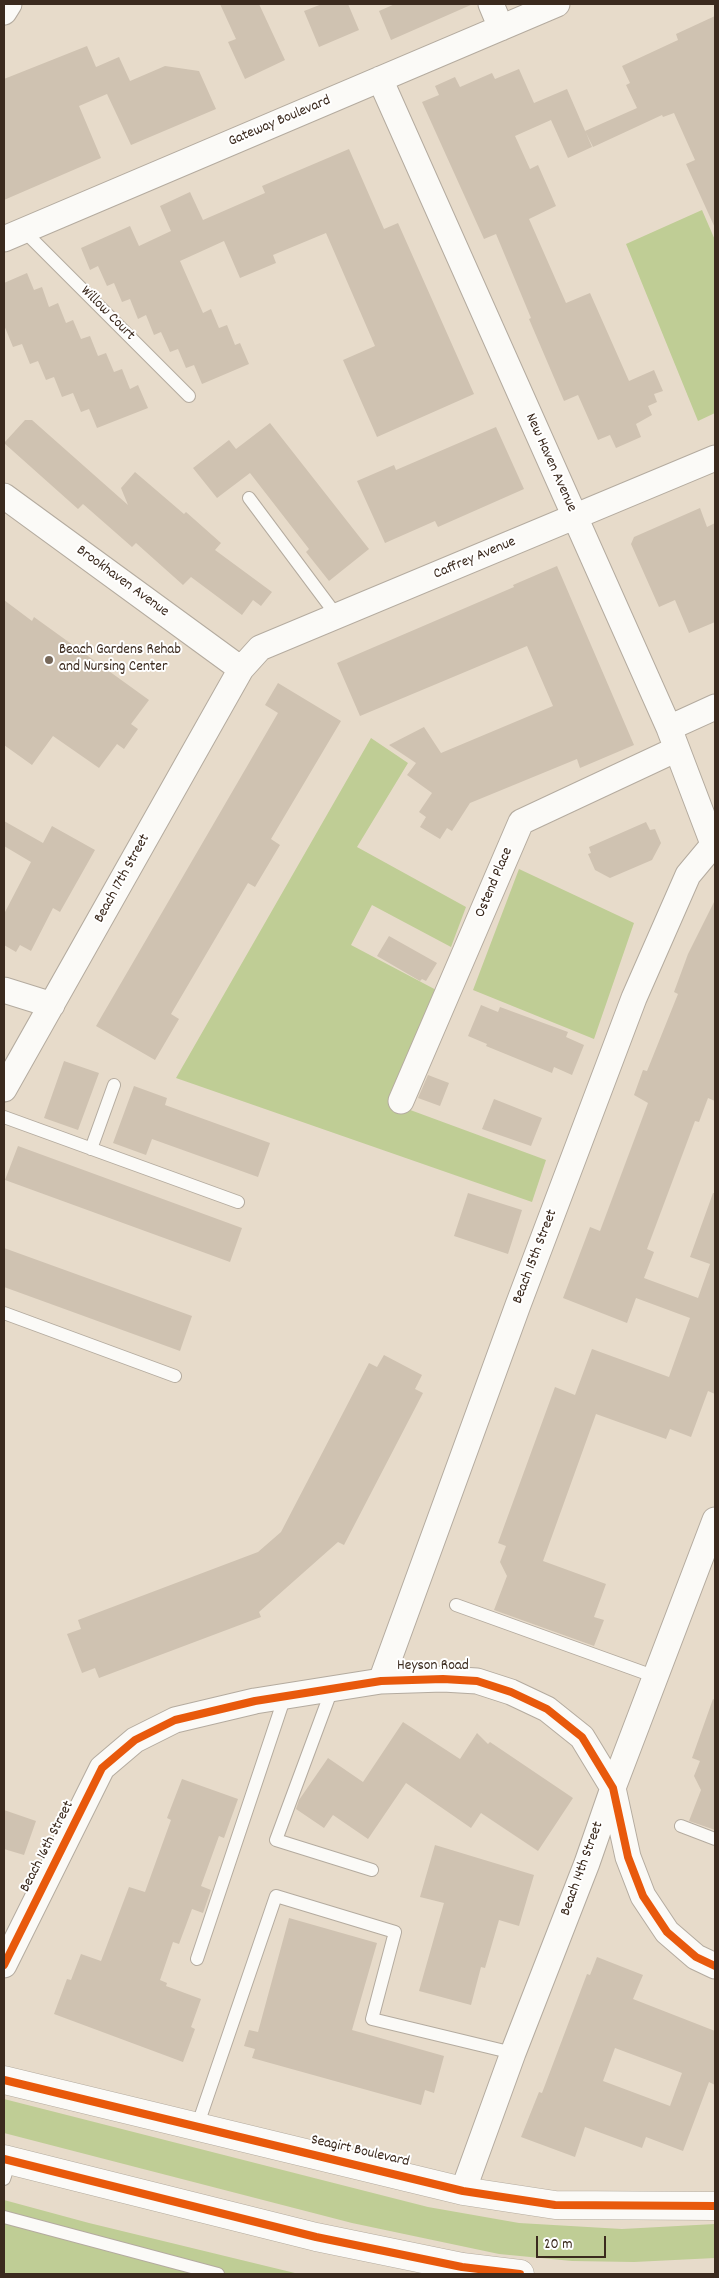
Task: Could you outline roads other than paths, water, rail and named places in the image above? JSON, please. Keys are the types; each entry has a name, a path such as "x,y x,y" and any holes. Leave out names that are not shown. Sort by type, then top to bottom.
{"main road":[{"name":"Seagirt Boulevard","path":"4,2080 463,2191 555,2205 715,2206"},
{"path":"6,2166 316,2237 462,2267 520,2274"}],"street":[{"path":"4,12 9,4"},
{"path":"491,4 501,28"},
{"name":"Gateway Boulevard","path":"14,236 557,4"},
{"name":"New Haven Avenue","path":"380,79 673,739 715,846"},
{"name":"Caffrey Avenue","path":"241,669 260,648 715,458"},
{"name":"Brookhaven Avenue","path":"4,496 241,669"},
{"name":"Beach 17th Street","path":"4,1089 241,669"},
{"name":"Ostend Place","path":"401,1101 522,822 673,739 715,707"},
{"name":"Beach 15th Street","path":"381,1681 518,1304 634,998 688,875 715,846"},
{"path":"4,990 52,1005"},
{"name":"Beach 14th Street","path":"463,2191 513,2053 587,1863 613,1788 715,1520"},
{"name":"Heyson Road","path":"102,1768 135,1740 175,1720 255,1701 381,1681 443,1679 477,1681 511,1692 547,1708 582,1737 613,1788 628,1856 643,1896 667,1932 696,1957 715,1966"},
{"name":"Beach 16th Street","path":"4,1965 102,1768"}],"lane":[{"name":"Willow Court","path":"14,236 189,396"},
{"path":"249,498 337,616"},
{"path":"91,1149 114,1084"},
{"path":"4,1117 238,1202"},
{"path":"4,1313 175,1376"},
{"path":"456,1606 656,1677"},
{"path":"332,1689 276,1840 372,1870"},
{"path":"197,1959 285,1696"},
{"path":"680,1826 715,1839"},
{"path":"197,2127 276,1896 395,1932 372,2019 513,2053"},
{"path":"4,2217 218,2274"}],"place":[{"name":"Beach Gardens Rehab and Nursing Center","path":"49,660"}]}
